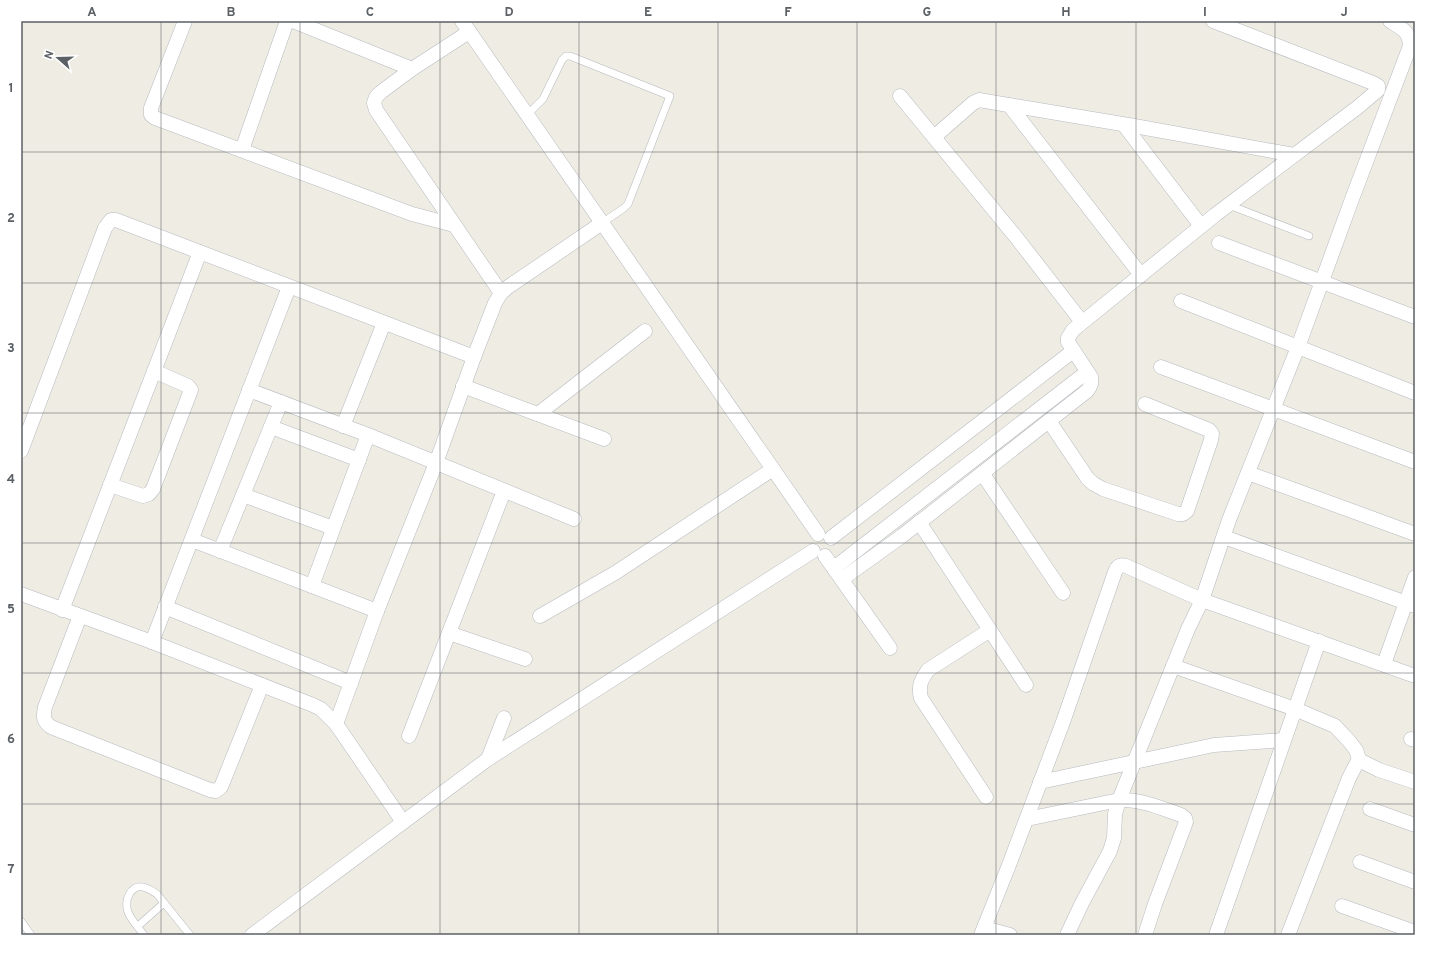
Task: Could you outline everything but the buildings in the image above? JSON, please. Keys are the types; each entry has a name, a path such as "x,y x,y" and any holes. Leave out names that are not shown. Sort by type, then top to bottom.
{"street":[{"path":"185,21 151,108 152,115 155,118 412,214 454,225"},
{"path":"242,150 287,21"},
{"path":"292,21 412,69"},
{"path":"838,574 919,522 1087,391 1091,387 1091,377 1068,342 1068,338 1073,330 1201,226 1378,90 1378,86 1213,21"},
{"path":"1067,935 1110,850 1114,838 1115,814 1119,800 1188,629 1202,600 1248,473 1298,347 1410,46 1409,38 1406,32 1390,21"},
{"path":"252,935 488,759 819,554 831,552 834,544 824,536 773,469 465,27 381,92 376,97 374,103 376,110 501,293"},
{"path":"900,96 1016,237 1082,322"},
{"path":"934,137 973,103 979,100 1294,155"},
{"path":"1009,105 1141,275"},
{"path":"1124,125 1201,226"},
{"path":"21,451 108,223 111,220 116,220 474,357"},
{"path":"336,724 377,611 436,463 495,303 501,293 602,223"},
{"path":"1219,243 1415,317"},
{"path":"62,610 200,252"},
{"path":"152,642 289,287"},
{"path":"1181,301 1415,393"},
{"path":"343,426 384,322"},
{"path":"538,414 645,331"},
{"path":"890,648 838,574 810,545 812,538 824,536 1073,351"},
{"path":"1161,367 1415,462"},
{"path":"110,486 143,496 149,494 156,482 191,390 188,386 154,371"},
{"path":"838,574 1087,372"},
{"path":"464,386 604,439"},
{"path":"249,390 368,435 574,519"},
{"path":"220,551 281,402"},
{"path":"1048,421 1088,478 1094,484 1103,489 1178,514 1183,514 1187,511 1212,434 1209,430 1145,404"},
{"path":"271,427 359,460"},
{"path":"312,586 368,435"},
{"path":"540,616 615,573 773,469"},
{"path":"982,473 1063,593"},
{"path":"1248,473 1415,534"},
{"path":"409,736 504,491"},
{"path":"243,495 334,528"},
{"path":"919,522 1026,685"},
{"path":"1224,537 1410,604"},
{"path":"192,540 377,611"},
{"path":"1010,935 982,931 1027,819 1117,568 1122,565 1126,566 1202,600 1415,676"},
{"path":"1384,664 1410,604 1415,577"},
{"path":"21,594 152,642 320,709 336,724 403,822"},
{"path":"165,607 352,683"},
{"path":"80,616 45,708 43,717 45,723 51,727 210,790 216,791 221,787 262,685"},
{"path":"986,798 921,698 919,689 921,680 928,670 990,630"},
{"path":"449,633 525,659"},
{"path":"1216,935 1319,641"},
{"path":"1173,666 1295,709 1335,726 1356,750 1359,759 1379,770 1415,782"},
{"path":"488,759 504,718"},
{"path":"1040,782 1214,745 1284,740"},
{"path":"1288,935 1349,778 1359,759"},
{"path":"1027,819 1129,799 1140,801 1181,815 1185,818 1186,822 1144,935"},
{"path":"1370,809 1415,825"},
{"path":"1360,862 1415,882"},
{"path":"1342,906 1415,932"}],"lane":[{"path":"527,115 543,99 562,60 566,56 570,56 670,96 628,204 602,223"},
{"path":"1228,205 1309,236"},
{"path":"144,935 128,912 126,901 132,890 142,887 157,894 190,935"},
{"path":"138,926 164,903"},
{"path":"21,921 31,935"}]}
